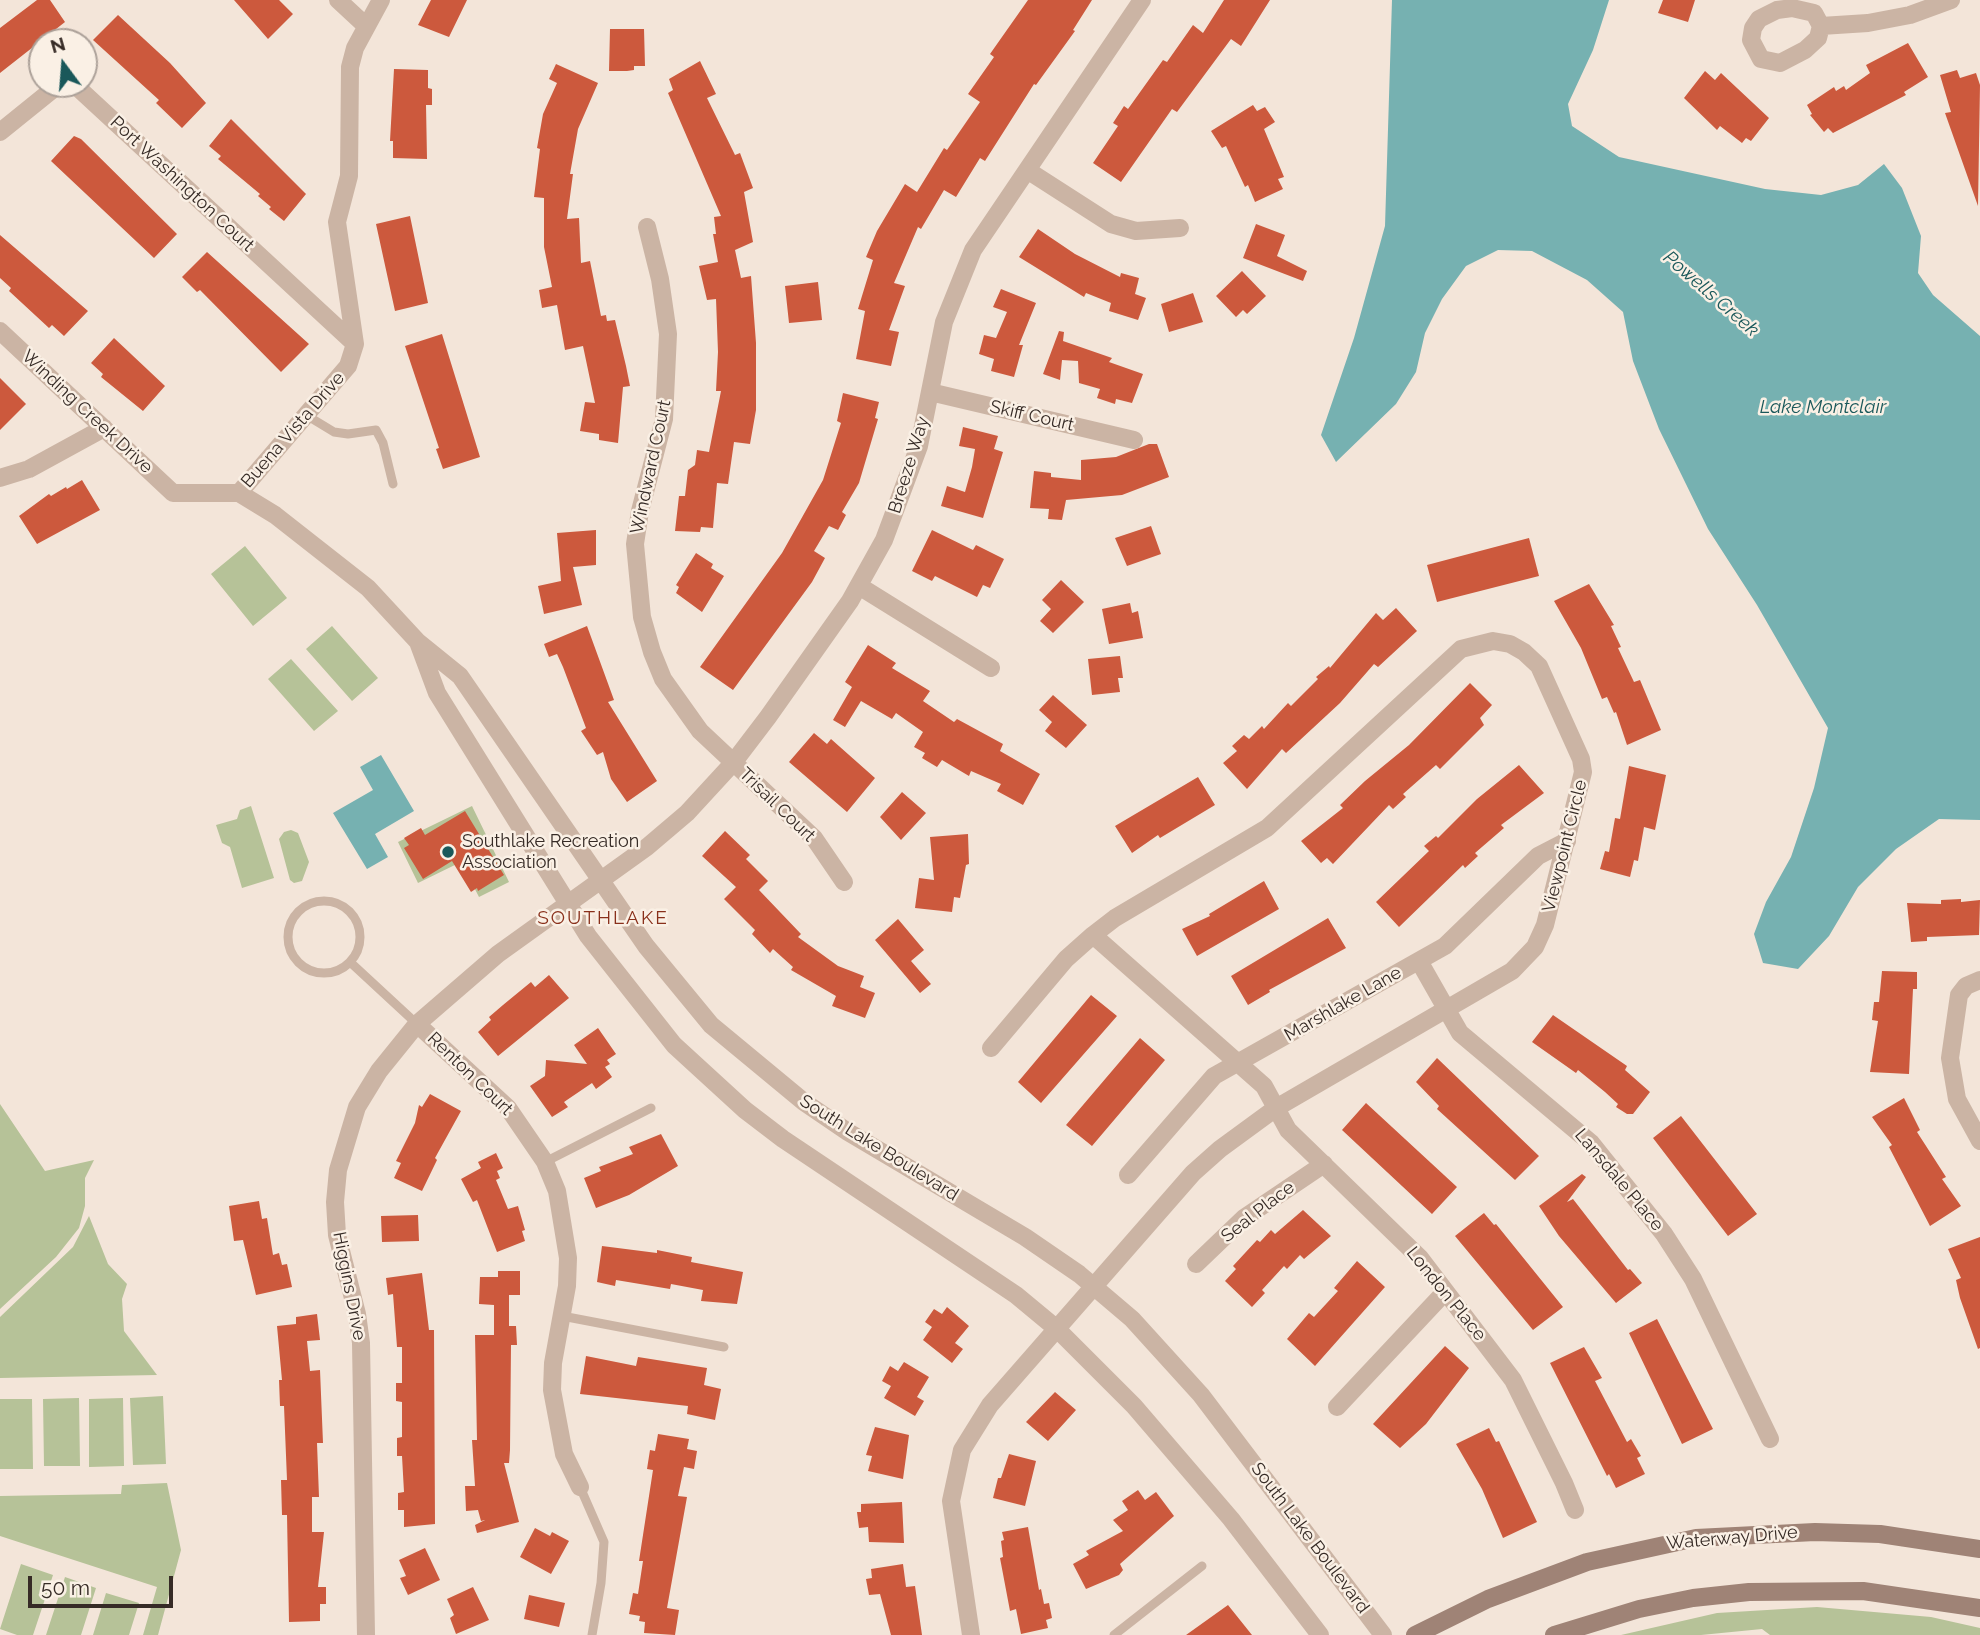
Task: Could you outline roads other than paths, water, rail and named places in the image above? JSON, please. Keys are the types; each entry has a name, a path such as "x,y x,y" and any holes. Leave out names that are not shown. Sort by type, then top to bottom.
{"street":[{"path":"338,0 366,26"},
{"path":"355,344 337,222 348,176 350,66 366,26 381,0"},
{"name":"Breeze Way","path":"600,881 687,813 733,763 859,586 884,540 919,446 944,322 956,285 973,250 1142,0"},
{"path":"1821,26 1868,23 1910,15 1951,0"},
{"name":"Port Washington Court","path":"0,132 57,86 77,87 355,344"},
{"path":"1027,170 1111,224 1136,231 1180,228"},
{"name":"Windward Court","path":"647,228 660,279 668,334 668,377 664,419 640,511 635,544 642,617 652,652 673,695 700,731 733,763"},
{"name":"Winding Creek Drive","path":"0,331 173,493 239,493"},
{"name":"Buena Vista Drive","path":"239,493 348,366 355,344"},
{"name":"Skiff Court","path":"930,392 1134,440"},
{"path":"0,478 29,469 104,428"},
{"path":"239,493 330,556 368,588 418,642 437,693 587,936 674,1045 745,1110 783,1139 1016,1295 1057,1329 1134,1406 1231,1519 1320,1635"},
{"path":"859,586 991,668"},
{"name":"South Lake Boulevard","path":"418,642 460,676 646,947 711,1026 761,1069 848,1132 1025,1237 1095,1287 1132,1319 1180,1368 1383,1635"},
{"name":"Viewpoint Circle","path":"971,1635 952,1522 954,1475 974,1426 1193,1173 1276,1108 1512,971 1535,947 1545,925 1583,772 1581,759 1539,666 1524,652 1510,645 1477,643 1451,657 1267,828 1115,918 1093,935 1066,959 991,1048"},
{"name":"Trisail Court","path":"733,763 814,838 844,882"},
{"name":"Marshlake Lane","path":"1128,1175 1214,1076 1445,946 1538,856 1567,841"},
{"name":"Higgins Drive","path":"366,1635 361,1343 357,1314 337,1235 338,1170 357,1107 379,1071 417,1024 498,954 600,881"},
{"path":"1093,935 1264,1086 1276,1108"},
{"name":"Lansdale Place","path":"1419,961 1460,1033 1478,1051 1574,1125 1664,1234 1693,1279 1770,1439"},
{"path":"1980,980 1966,986 1959,995 1950,1058 1951,1079 1957,1099 1980,1141"},
{"name":"Renton Court","path":"417,1024 508,1108 545,1162 565,1224 567,1286 553,1363 552,1390 564,1454 580,1487"},
{"name":"London Place","path":"1276,1108 1288,1130 1420,1258 1444,1293 1513,1380 1564,1483 1574,1510"},
{"name":"Seal Place","path":"1196,1264 1244,1218 1324,1164"},
{"path":"1336,1406 1444,1293"},
{"name":"Waterway Drive","path":"1415,1635 1488,1599 1574,1567 1641,1548 1696,1538 1815,1532 1880,1534 1980,1549"},
{"path":"1554,1635 1639,1609 1693,1598 1749,1592 1863,1591 1931,1598 1980,1608"}],"lane":[{"path":"306,415 334,432 348,434 376,430 383,443 393,484"},
{"path":"320,901 343,906 353,915 359,928 360,940 351,962 332,973 318,973 303,967 293,957 288,942 293,919 303,908 320,901"},
{"path":"351,962 417,1024"},
{"path":"545,1162 651,1108"},
{"path":"562,1316 724,1347"},
{"path":"580,1487 604,1542 601,1583 592,1635"},
{"path":"1114,1635 1202,1566"}],"water":[{"name":"Lake Montclair","path":"1392,0 1609,0 1593,50 1568,104 1572,126 1619,157 1765,189 1821,195 1858,185 1884,164 1902,188 1921,236 1918,273 1933,295 1980,336 1980,820 1939,819 1896,849 1858,887 1829,936 1798,969 1763,963 1754,934 1766,902 1791,857 1814,788 1828,728 1757,605 1708,529 1659,429 1633,361 1623,312 1587,280 1532,251 1498,250 1466,266 1442,299 1425,333 1416,372 1396,404 1336,462 1321,435 1354,338 1385,226"},
{"path":"381,755 414,811 375,834 388,857 367,869 333,813 373,790 360,767"}],"place":[{"name":"Southlake Recreation Association","path":"448,852"}],"district":[{"name":"SOUTHLAKE","path":"603,918"}],"water label":[{"name":"Powells Creek","path":"1711,294"}]}
